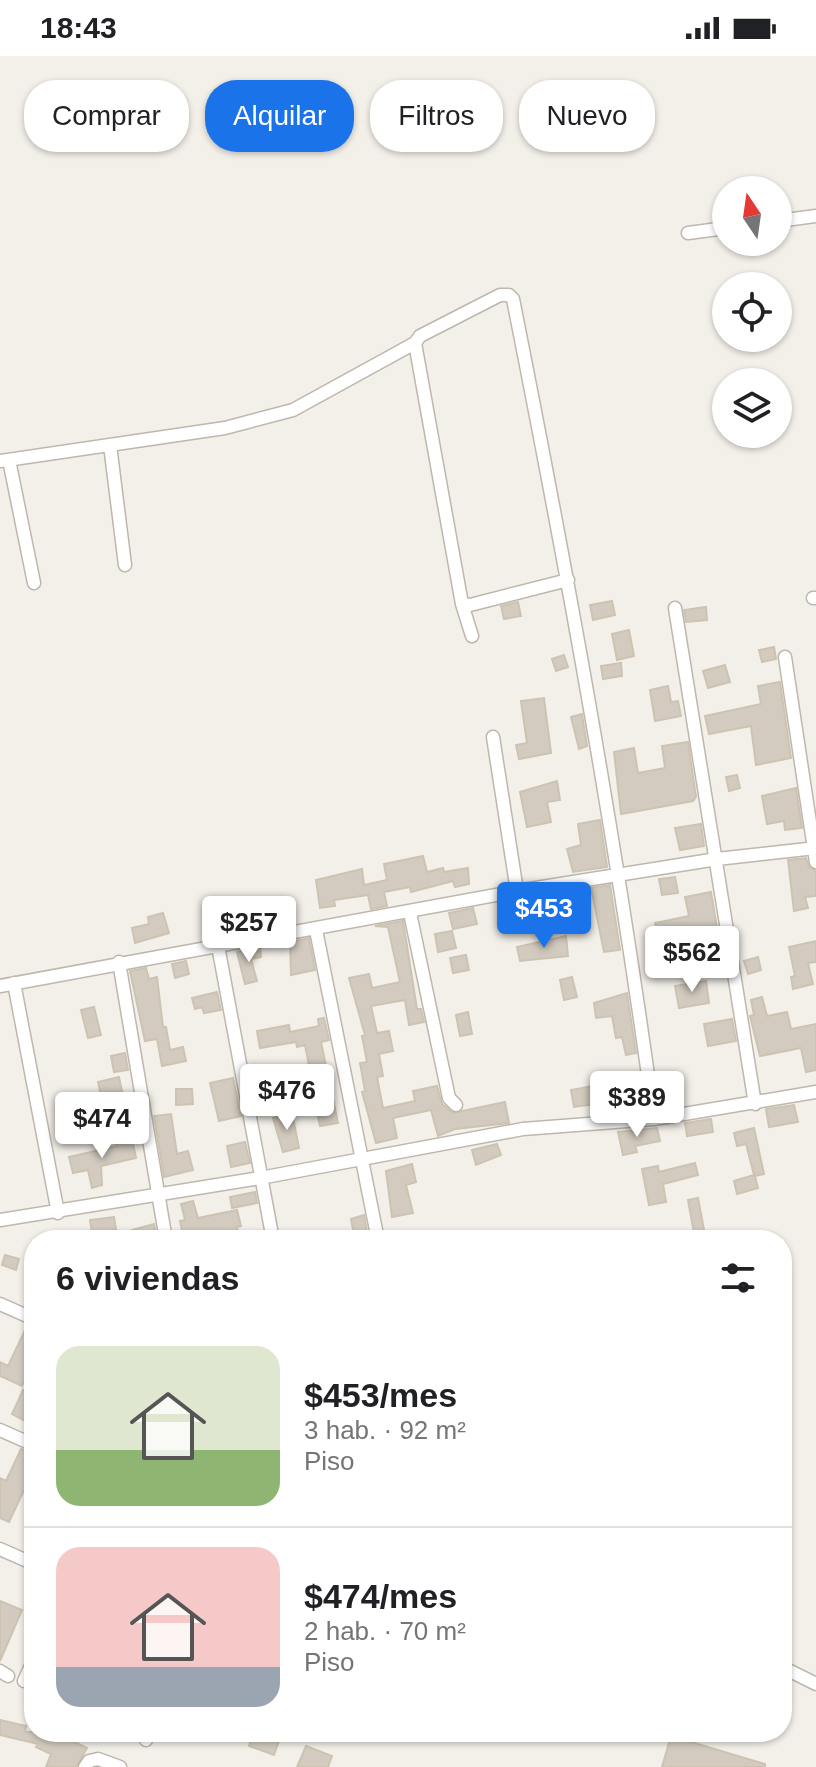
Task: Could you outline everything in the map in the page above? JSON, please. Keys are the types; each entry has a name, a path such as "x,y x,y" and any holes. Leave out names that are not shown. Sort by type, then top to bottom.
{"street":[{"path":"792,219 816,216"},
{"path":"688,233 712,230"},
{"path":"34,583 4,460 225,428 293,410 415,343 420,336 500,295 509,295 513,299 568,580 619,874 654,1119"},
{"path":"415,343 462,604 472,636"},
{"path":"110,445 125,565"},
{"path":"462,604 470,605 568,580"},
{"path":"675,608 755,1104"},
{"path":"785,657 816,862"},
{"path":"493,737 517,891"},
{"path":"0,986 517,891 717,859 815,848"},
{"path":"410,913 449,1098 456,1105"},
{"path":"316,930 376,1230"},
{"path":"218,946 271,1230"},
{"path":"119,962 164,1230"},
{"path":"14,983 58,1213"},
{"path":"0,1220 260,1178 523,1129 654,1119 816,1092"},
{"path":"0,1304 24,1315"},
{"path":"0,1430 24,1441"},
{"path":"0,1549 24,1560"},
{"path":"792,1672 816,1684"},
{"path":"85,1767 89,1761 98,1759 120,1767"}],"building":[{"path":"612,601 615,615 593,620 590,605"},
{"path":"518,602 521,616 504,619 501,606"},
{"path":"706,607 707,620 686,622 684,610"},
{"path":"629,630 634,656 617,660 612,634"},
{"path":"774,647 776,659 762,662 759,650"},
{"path":"564,655 568,667 556,671 552,659"},
{"path":"621,663 622,676 603,679 601,666"},
{"path":"725,665 730,682 708,688 703,671"},
{"path":"780,682 791,758 756,765 751,726 709,734 705,716 761,704 758,686"},
{"path":"668,686 671,702 678,701 681,716 655,721 650,690"},
{"path":"544,698 551,753 519,759 516,745 527,743 521,701"},
{"path":"582,714 587,746 579,749 571,717"},
{"path":"688,742 696,797 693,801 621,814 614,752 634,748 638,773 665,768 662,746"},
{"path":"737,775 740,788 729,791 726,777"},
{"path":"557,781 560,800 547,802 551,822 527,827 520,792"},
{"path":"796,788 802,828 785,830 784,821 767,824 762,796"},
{"path":"600,820 607,867 573,872 567,849 581,845 578,824"},
{"path":"701,824 704,846 680,850 675,828"},
{"path":"423,856 427,872 443,868 444,872 468,868 469,884 455,887 453,881 411,892 410,887 384,892 387,906 371,909 368,895 334,900 335,906 320,908 316,880 362,869 364,885 387,880 384,864"},
{"path":"806,858 809,867 816,871 816,896 805,897 808,908 794,911 788,860"},
{"path":"675,877 678,893 662,895 659,879"},
{"path":"610,885 620,950 604,952 591,888"},
{"path":"711,892 721,953 687,959 683,937 659,942 655,923 689,916 685,897"},
{"path":"280,900 282,913 270,915 268,902"},
{"path":"554,901 556,912 540,915 538,904"},
{"path":"517,907 519,918 501,921 499,910"},
{"path":"473,908 477,924 453,929 449,913"},
{"path":"163,913 169,933 135,943 132,928 149,924 148,917"},
{"path":"403,921 417,1009 421,1009 424,1022 409,1025 405,1000 371,1006 377,1033 389,1031 393,1051 379,1054 383,1076 377,1077 383,1108 415,1101 413,1091 437,1086 442,1104 453,1113 505,1102 509,1123 455,1129 438,1136 431,1110 393,1118 397,1138 376,1143 362,1092 365,1091 360,1063 367,1062 362,1036 365,1035 349,978 369,974 372,988 400,982 388,927 375,926"},
{"path":"452,931 456,948 438,952 435,934"},
{"path":"566,936 568,956 520,961 517,947"},
{"path":"309,938 315,970 291,975 290,942"},
{"path":"816,941 816,962 808,963 813,984 793,989 791,977 795,976 789,947"},
{"path":"260,947 261,957 251,959 257,981 245,984 237,952"},
{"path":"466,955 469,970 453,973 450,958"},
{"path":"758,957 761,970 748,974 744,961"},
{"path":"186,961 189,974 175,978 172,964"},
{"path":"146,968 149,979 157,977 163,1027 166,1027 170,1050 183,1047 186,1061 162,1066 157,1039 145,1041 130,971"},
{"path":"572,977 577,997 564,1000 560,980"},
{"path":"706,981 709,1003 679,1008 675,986"},
{"path":"217,992 221,1010 204,1013 202,1007 195,1009 192,998"},
{"path":"627,993 636,1053 626,1055 622,1037 616,1038 612,1016 596,1018 594,1003"},
{"path":"762,997 767,1016 787,1012 791,1029 816,1024 816,1070 806,1072 801,1048 760,1056 750,1016 754,1015 751,1000"},
{"path":"94,1007 101,1035 88,1038 81,1010"},
{"path":"468,1012 472,1034 460,1036 456,1015"},
{"path":"324,1018 329,1040 321,1042 338,1123 320,1126 315,1102 295,1107 291,1091 313,1086 305,1045 297,1047 296,1042 260,1048 257,1031 289,1025 290,1032 319,1026 318,1019"},
{"path":"732,1019 736,1041 708,1046 704,1024"},
{"path":"125,1053 128,1070 114,1072 111,1056"},
{"path":"119,1077 124,1101 129,1100 133,1116 118,1120 112,1098 102,1100 98,1082"},
{"path":"233,1078 241,1116 219,1121 210,1083"},
{"path":"638,1078 640,1098 574,1107 571,1090"},
{"path":"176,1089 192,1089 193,1104 176,1105"},
{"path":"794,1105 798,1122 769,1127 766,1109"},
{"path":"292,1113 299,1148 283,1152 273,1118"},
{"path":"171,1114 177,1154 188,1151 193,1170 164,1177 154,1116"},
{"path":"711,1119 713,1132 687,1136 685,1123"},
{"path":"657,1128 660,1141 635,1146 637,1152 623,1155 618,1132"},
{"path":"754,1128 764,1174 755,1176 758,1188 737,1194 734,1181 754,1175 746,1144 737,1146 734,1133"},
{"path":"132,1139 136,1158 101,1166 102,1185 92,1188 88,1170 73,1173 69,1157 117,1146 116,1143"},
{"path":"245,1142 250,1163 231,1167 227,1146"},
{"path":"497,1144 501,1155 476,1165 472,1150"},
{"path":"695,1163 698,1175 663,1184 666,1202 649,1205 642,1169 658,1166 659,1172"},
{"path":"412,1164 416,1182 406,1185 413,1213 392,1217 386,1171"},
{"path":"255,1192 257,1203 232,1208 230,1197"},
{"path":"698,1198 704,1230 693,1230 688,1200"},
{"path":"193,1201 198,1218 237,1210 241,1226 237,1227 238,1230 182,1230 180,1221 185,1220 181,1204"},
{"path":"364,1215 367,1230 353,1230 351,1219"},
{"path":"114,1217 116,1230 92,1230 90,1220"},
{"path":"154,1224 155,1230 132,1230"},
{"path":"5,1255 19,1259 16,1270 2,1265"},
{"path":"24,1332 22,1386 0,1376 0,1362 8,1366"},
{"path":"23,1390 24,1390 24,1420 12,1414"},
{"path":"21,1449 24,1450 24,1490 9,1522 0,1518 0,1478 6,1481"},
{"path":"0,1601 22,1610 0,1661"},
{"path":"0,1720 24,1726 24,1741 0,1735"},
{"path":"30,1742 75,1742 87,1748 76,1767 46,1767 51,1754 36,1747 38,1744"},
{"path":"250,1742 279,1742 274,1755 249,1746"},
{"path":"669,1742 691,1742 765,1764 765,1767 662,1767"},
{"path":"306,1746 332,1756 328,1767 297,1767"}]}
